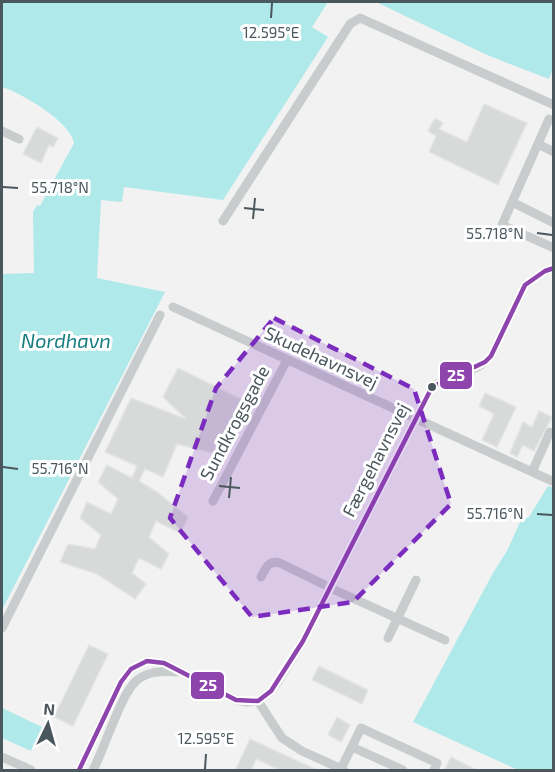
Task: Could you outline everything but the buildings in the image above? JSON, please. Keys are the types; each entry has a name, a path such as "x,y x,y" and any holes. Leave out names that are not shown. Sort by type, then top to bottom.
{"street":[{"path":"223,221 350,24 360,18 554,105"},
{"path":"549,119 502,225 554,248"},
{"path":"2,131 19,139"},
{"path":"538,144 554,152"},
{"path":"512,202 554,223"},
{"name":"Færgehavnsvej","path":"258,701 272,691 303,641 432,387 445,378 475,369 484,363 491,356 525,285 545,271 554,268"},
{"name":"Skudehavnsvej","path":"173,307 554,482"},
{"path":"2,628 160,315"},
{"name":"Sundkrogsgade","path":"213,501 287,360"},
{"path":"532,472 550,432"},
{"path":"261,577 267,565 276,562 445,640"},
{"path":"388,638 416,580"},
{"path":"79,771 121,682 131,669 147,661 164,663 179,673 236,700 258,701 282,738 302,751 343,770 361,728 437,763 434,771"},
{"path":"93,771 134,683 152,673 165,671 179,673"},
{"path":"352,747 403,771"},
{"path":"2,757 31,771"}],"highlighted area":[{"path":"274,318 414,389 451,504 353,602 252,617 170,518 216,388"}],"water":[{"name":"Nordhavn","path":"2,2 328,2 312,27 328,37 223,200 124,187 122,202 101,200 97,278 165,292 2,610 2,274 34,273 33,212 37,205 40,206 74,143 71,135 55,117 32,101 2,87"},
{"path":"376,2 553,2 553,69 549,79 487,55"},
{"path":"548,486 554,488 553,770 518,770 413,722 507,551 520,522 529,517"},
{"path":"2,708 42,727 31,751 2,738"}],"transit line":[{"name":"25","path":"79,770 121,682 131,669 147,661 164,663 236,700 258,701 271,691 303,641 432,387 485,362 491,356 525,285 545,271 554,268"}]}
